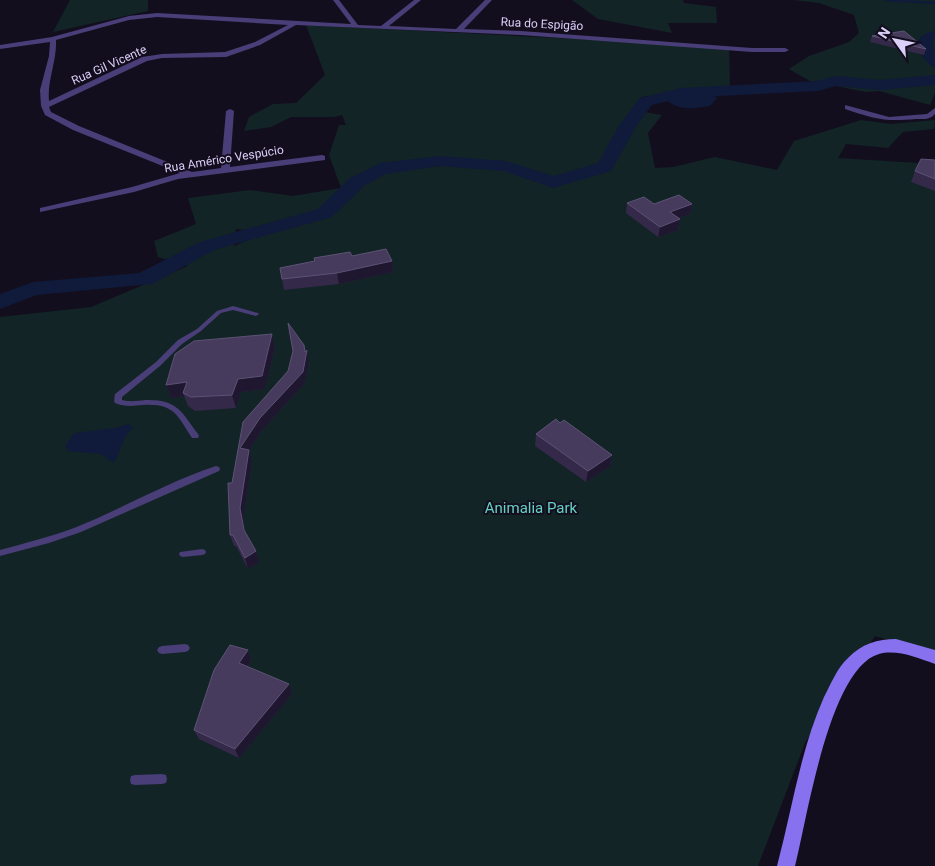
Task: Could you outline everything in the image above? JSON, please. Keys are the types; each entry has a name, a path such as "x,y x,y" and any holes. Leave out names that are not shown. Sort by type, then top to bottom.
{"street":[{"path":"346,0 337,2 356,26"},
{"path":"383,28 418,0"},
{"path":"458,31 489,0"},
{"name":"Rua do Espigão","path":"0,47 52,39 106,24 151,15 383,28 520,33 752,50 785,50"},
{"name":"Rua Gil Vicente","path":"45,106 145,59 163,55 216,56 231,53 297,22"},
{"path":"52,39 53,56 44,90 45,106 48,113 62,122 190,174"},
{"path":"848,107 872,116 889,119 929,116 935,110"},
{"path":"225,169 230,111"},
{"name":"Rua Américo Vespúcio","path":"43,210 190,174 322,158"},
{"path":"786,866 795,835 813,751 830,698 850,665 873,649 891,646 912,648 935,657"}],"lane":[{"path":"195,436 175,408 168,403 125,404 118,401 118,396 158,364 180,342 199,330 219,312 233,308 256,314"},
{"path":"0,553 60,537 78,530 216,469"},
{"path":"183,554 202,552"},
{"path":"162,650 185,648"},
{"path":"135,780 162,779"}],"green space":[{"path":"70,0 148,0 148,11 53,32"},
{"path":"572,0 683,0 684,3 716,7 717,23 668,23 672,33 598,19"},
{"path":"793,0 935,0 935,93 930,105 879,91 866,92 810,81 789,69 809,56 849,42 859,33 854,15 819,3"},
{"name":"Animalia Park","path":"306,25 729,47 730,86 713,88 708,91 690,91 641,97 644,112 662,115 648,133 655,168 673,167 715,157 777,170 794,141 861,120 891,124 935,120 934,129 903,132 888,148 846,144 838,158 935,164 935,654 875,636 805,743 758,866 0,866 0,317 91,307 188,266 158,257 154,241 196,224 188,198 250,190 293,196 341,188 329,155 339,125 346,125 342,115 334,117 291,117 271,127 244,131 249,117 273,104 296,103 325,75","holes":["236,229 265,233 234,246"]}],"water":[{"path":"709,92 717,98 710,106 697,108 679,107 668,102 663,97 681,93"},
{"path":"128,424 133,427 125,438 114,463 101,454 68,451 65,446 74,433 115,428"}],"building":[{"path":"904,31 926,49 872,36"},
{"path":"921,159 935,160 935,179 915,171"},
{"path":"679,195 692,204 670,212 680,219 660,227 627,203 644,197 654,204"},
{"path":"386,249 392,261 337,273 282,279 280,268 315,261 314,258 350,252 352,256"},
{"path":"288,323 304,345 305,352 307,350 303,372 260,418 240,448 249,450 240,508 244,530 256,551 245,558 233,535 230,535 228,483 232,483 243,422 288,371 293,351"},
{"path":"272,334 262,376 238,379 232,395 191,397 183,393 187,382 166,385 175,354 194,341"},
{"path":"556,419 560,423 564,420 612,455 588,471 536,434"},
{"path":"230,645 248,650 239,663 289,684 235,749 194,730 214,670"}],"waterway":[{"path":"886,0 935,3"},
{"path":"935,35 926,40 927,52 935,62"},
{"path":"0,302 33,289 144,279 207,246 325,213 357,182 380,169 440,161 506,166 553,182 605,167 629,124 646,101 681,93 818,86 836,81 880,85 935,80"}]}
